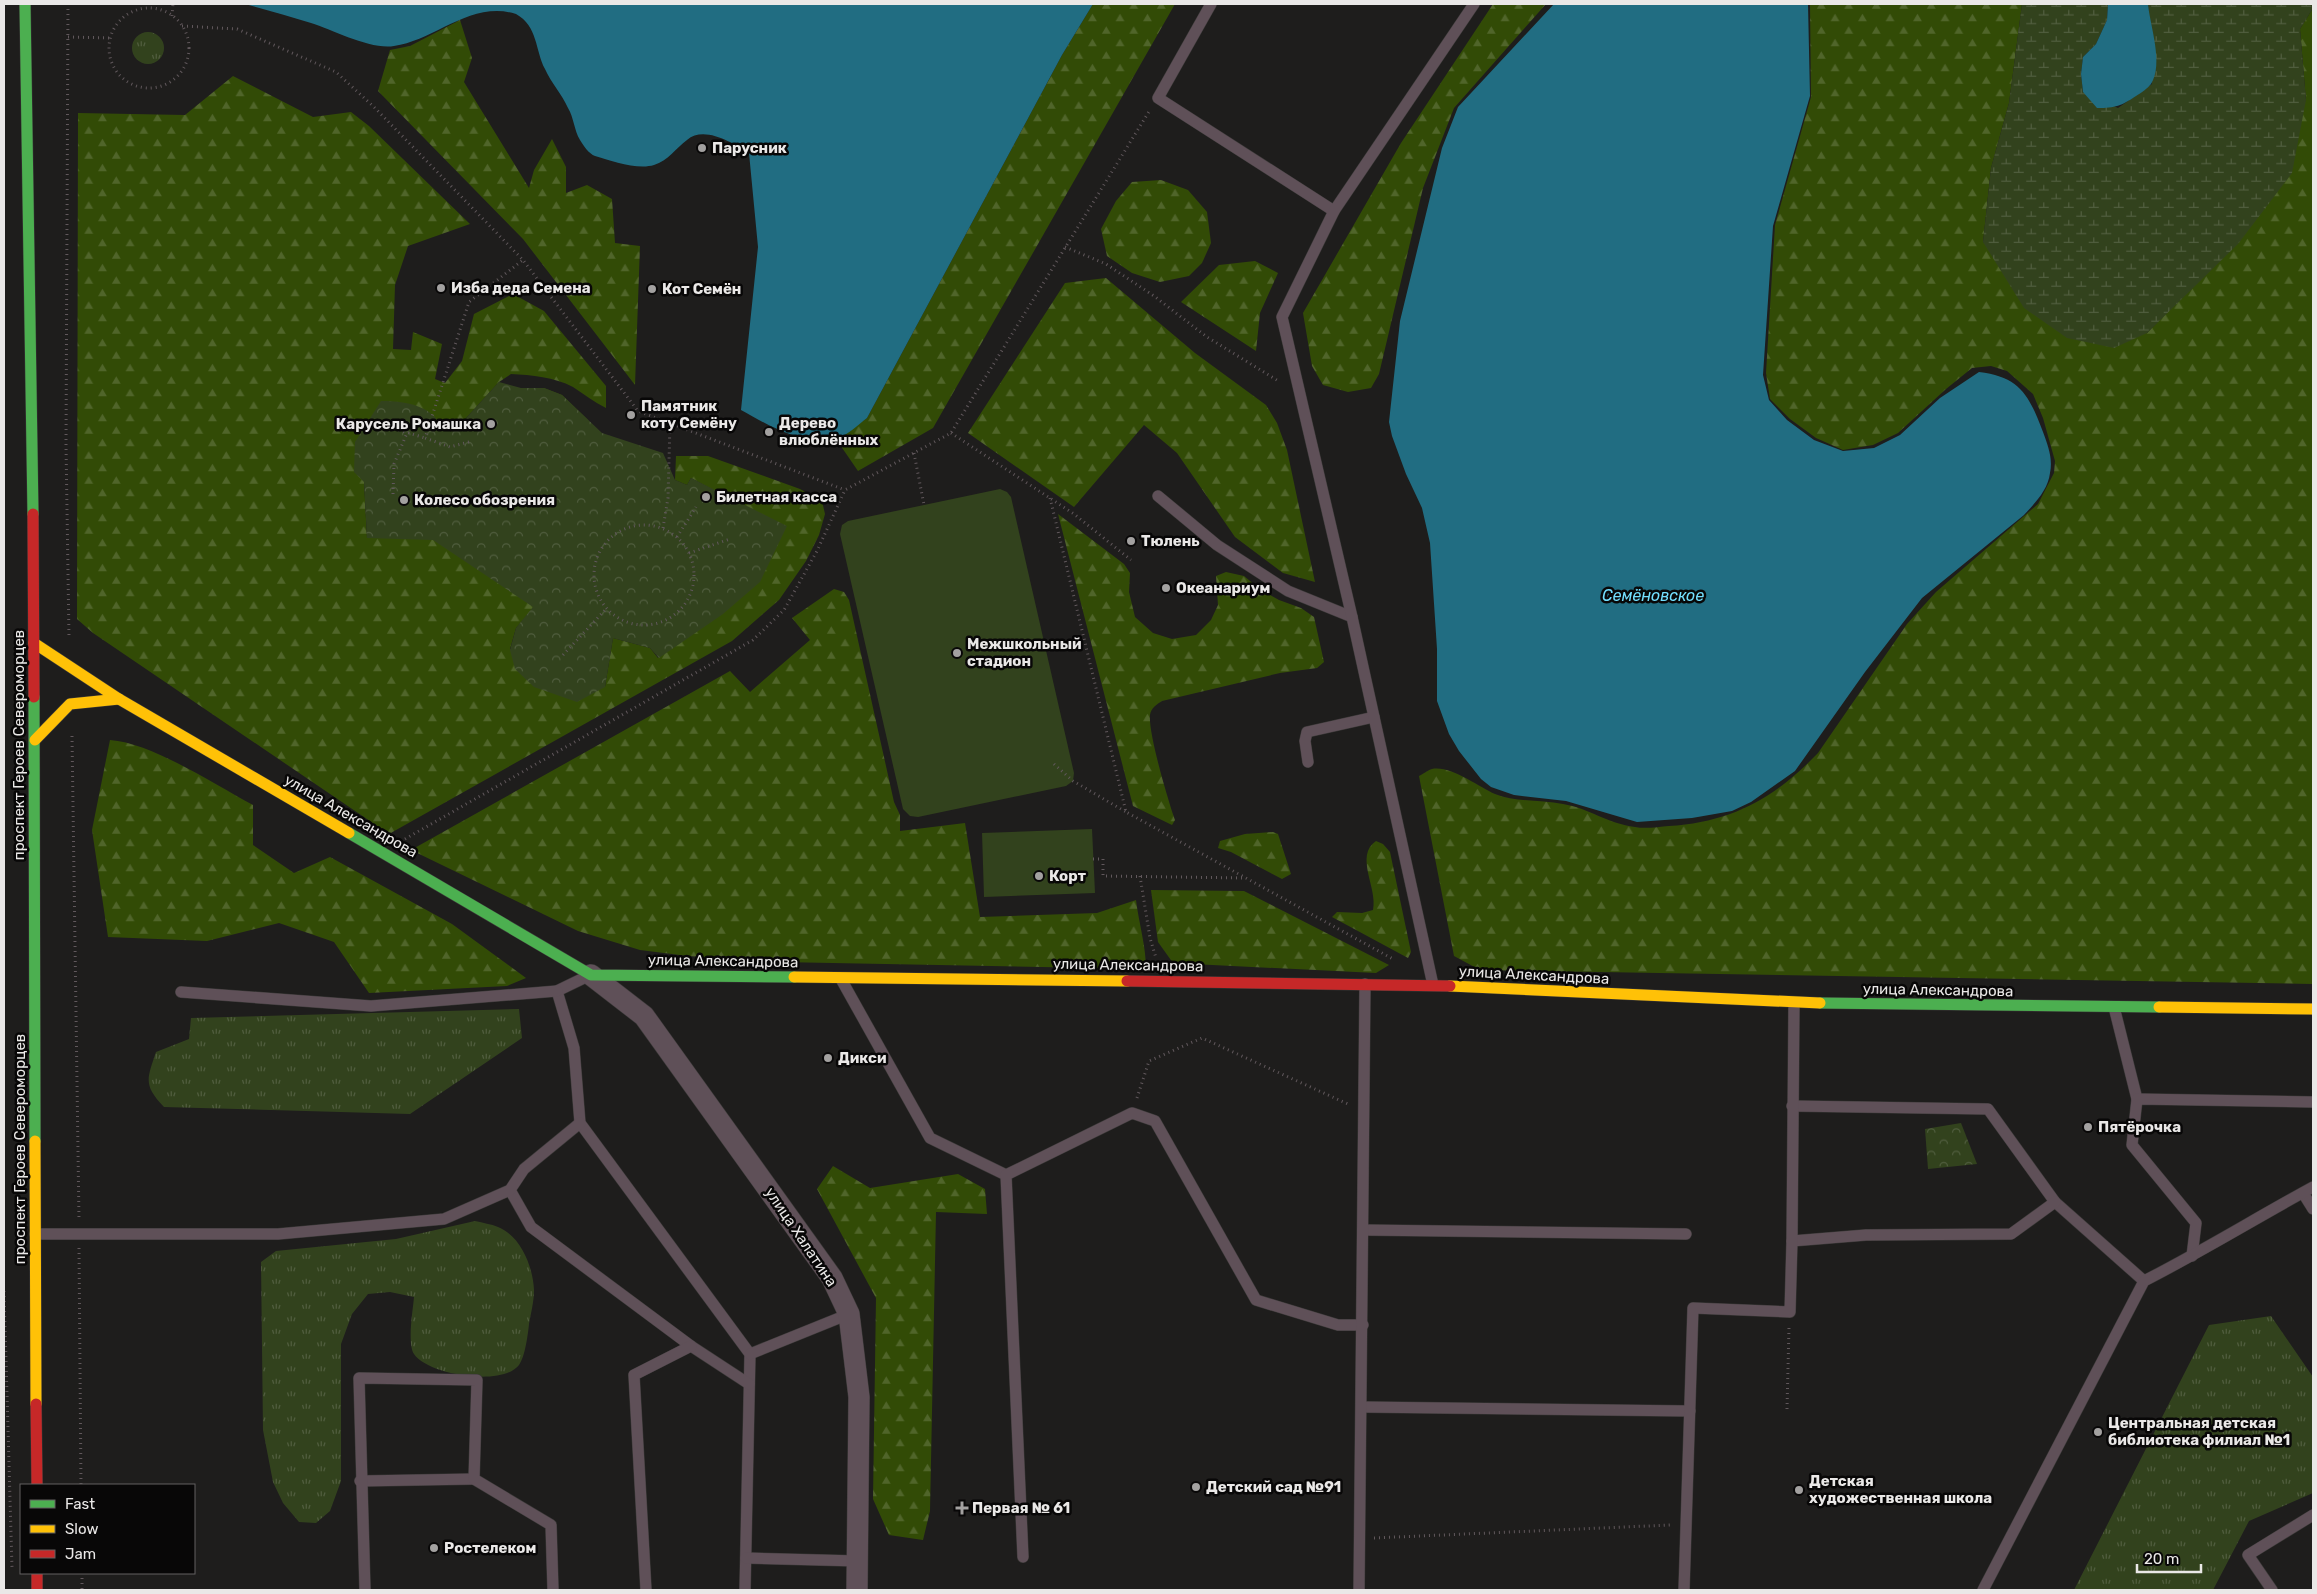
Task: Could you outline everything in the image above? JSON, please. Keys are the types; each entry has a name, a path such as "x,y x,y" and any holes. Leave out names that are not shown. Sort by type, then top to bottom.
{"street":[{"name":"проспект Героев Североморцев","path":"25,4 29,159 35,740 37,1484"},
{"name":"улица Александрова","path":"34,643 119,699 591,975 1401,984 1794,1003 2313,1009"},
{"path":"35,740 70,704 119,699"},
{"name":"улица Халатина","path":"591,975 644,1016 832,1278 849,1314 859,1397 857,1590"},
{"path":"37,1574 37,1590"}],"lane":[{"path":"1211,4 1158,98 1334,211"},
{"path":"1432,985 1352,616 1282,318 1334,211 1474,4"},
{"path":"1158,496 1216,545 1288,591 1352,616"},
{"path":"1308,762 1305,741 1307,732 1374,717"},
{"path":"180,992 371,1006 557,991 591,975"},
{"path":"840,977 930,1138 1006,1175"},
{"path":"1359,1590 1365,984"},
{"path":"557,991 574,1048 580,1123 750,1354 745,1590"},
{"path":"1684,1590 1693,1308 1790,1312 1794,1003"},
{"path":"2114,1007 2137,1099 2132,1145 2196,1223 2192,1256"},
{"path":"2137,1099 2313,1102"},
{"path":"1792,1106 1988,1109 2055,1202 2144,1281"},
{"path":"1006,1175 1132,1113 1154,1121 1256,1300 1338,1325 1363,1325"},
{"path":"35,1234 278,1234 444,1219 510,1190 524,1169 580,1123"},
{"path":"1006,1175 1023,1557"},
{"path":"510,1190 531,1226 691,1346 749,1384"},
{"path":"1982,1590 2144,1281 2308,1190 2313,1209"},
{"path":"1792,1241 1866,1235 2011,1234 2055,1202"},
{"path":"1363,1230 1686,1234"},
{"path":"750,1354 849,1314"},
{"path":"646,1590 634,1375 691,1346"},
{"path":"365,1590 360,1481 359,1378 477,1380 474,1479"},
{"path":"1362,1407 1690,1411"},
{"path":"360,1481 474,1479 551,1525 553,1590"},
{"path":"2272,1590 2248,1555 2313,1515"},
{"path":"746,1558 858,1561"}],"path":[{"path":"68,4 66,445 69,665"},
{"path":"135,4 135,11"},
{"path":"156,4 156,9"},
{"path":"172,16 173,4"},
{"path":"156,9 172,16 182,26 187,36 188,58 183,69 167,85 156,88 144,88 133,85 116,71 109,50 110,38 122,19 135,11 156,9"},
{"path":"182,26 237,29 336,72 374,107 523,260 638,412 845,490"},
{"path":"68,37 110,38"},
{"path":"398,844 753,640 784,610 817,551 845,490 951,433 1158,98"},
{"path":"1065,247 1106,264 1154,296 1207,337 1300,394"},
{"path":"425,438 468,302 523,260"},
{"path":"663,528 668,498 670,423"},
{"path":"389,427 450,447 469,442"},
{"path":"393,494 394,464 407,432"},
{"path":"951,433 1074,514 1131,560"},
{"path":"914,453 924,505"},
{"path":"1050,498 1126,812"},
{"path":"677,537 696,507"},
{"path":"644,525 663,528 677,537 689,554 694,569 691,593 677,613 667,620 644,626 620,620 606,608 596,593 594,581 595,563 602,547 610,538 632,526 644,525"},
{"path":"689,554 730,539"},
{"path":"562,656 606,608"},
{"path":"70,704 79,1234 81,1484"},
{"path":"1054,764 1072,781 1402,964 1401,984"},
{"path":"1093,859 1103,859 1103,876 1245,878"},
{"path":"1140,876 1150,938 1157,962 1157,981"},
{"path":"1132,1113 1149,1061 1202,1038 1364,1112"},
{"path":"4,1291 12,1570"},
{"path":"1787,1409 1790,1312"},
{"path":"1360,1538 1686,1525"},
{"path":"82,1574 82,1590"}],"green space":[{"path":"1093,4 1175,4 933,428 858,471 836,439 867,418 1062,55"},
{"path":"1493,4 1546,4 1454,108 1423,188 1379,374 1371,388 1348,392 1323,385 1312,366 1303,313 1401,143"},
{"path":"1810,4 2022,4 2009,103 1991,168 1983,242 2147,333 2171,308 2306,100 2300,29 2313,8 2313,984 1480,970 1454,956 1419,776 1432,769 1447,770 1503,797 1572,806 1616,823 1639,828 1692,824 1732,813 1751,805 1785,783 1818,753 1907,624 1936,592 2038,504 2054,473 2055,461 2043,418 2033,394 2007,371 1991,366 1972,368 1898,433 1873,445 1843,450 1816,438 1790,419 1770,399 1766,373 1775,225 1811,97"},
{"path":"2022,4 2108,4 2107,20 2096,44 2083,57 2081,74 2083,92 2118,108 2152,84 2148,4 2313,4 2313,8 2300,29 2306,100 2292,173 2238,244 2147,333 2114,348 2067,338 2024,308 1983,242 1991,168 2009,103"},
{"path":"460,20 472,58 464,82 529,188 534,170 552,139 566,167 566,193 587,185 612,199 615,243 640,246 635,385 523,239 378,91 390,50 410,46"},
{"path":"148,32 160,36 164,48 160,60 148,64 136,60 132,48 136,36"},
{"path":"233,76 313,117 351,112 369,126 470,224 408,246 395,285 393,349 411,350 413,332 442,344 435,379 445,383 462,361 474,314 513,294 544,311 606,386 606,408 573,387 558,381 535,376 511,374 499,382 457,428 444,427 432,415 364,482 367,538 544,388 562,395 588,420 534,607 516,628 510,649 605,687 613,638 650,648 658,658 755,512 691,478 687,485 675,480 676,456 708,456 800,489 822,501 825,514 819,535 806,561 779,600 732,641 389,834 93,633 77,619 78,113 185,115"},
{"path":"1161,180 1188,190 1207,212 1211,243 1202,263 1189,276 1160,282 1132,273 1107,256 1101,229 1116,201 1132,182"},
{"path":"1255,261 1278,273 1260,313 1256,351 1181,302 1219,265"},
{"path":"1106,278 1195,353 1266,405 1277,423 1287,450 1315,582 1283,573 1235,537 1177,453 1144,425 1074,507 968,433 1065,283"},
{"path":"499,382 521,388 544,388 562,395 602,433 663,453 675,480 687,485 691,478 787,526 760,582 723,614 659,658 650,648 613,638 605,687 577,702 534,687 515,669 510,650 516,628 533,607 433,540 367,538 364,482 354,472 355,442 381,401 403,402 419,407 429,412 441,423 457,428"},
{"name":"Межшкольный стадион","path":"1000,489 1007,492 1011,497 1074,773 1073,781 1066,786 918,817 910,816 903,809 840,534 842,525 848,521"},
{"path":"1058,514 1124,564 1130,573 1129,592 1135,617 1153,633 1172,639 1196,635 1211,620 1218,605 1216,576 1226,572 1244,576 1261,590 1279,600 1301,608 1314,617 1324,662 1317,668 1280,673 1162,701 1153,708 1150,715 1150,724 1163,783 1175,820 1172,825 1133,806"},
{"path":"834,589 844,592 849,600 894,802 900,815 900,831 965,823 980,917 1097,913 1136,900 1146,969 780,962 688,956 640,950 578,931 411,850 730,671 750,692 810,640 792,618"},
{"path":"110,740 145,748 163,756 253,805 253,845 294,873 330,857 452,924 526,978 507,986 369,993 334,942 279,923 207,941 108,937 92,830"},
{"name":"Корт","path":"1092,829 1095,893 984,897 982,833"},
{"path":"1273,832 1278,834 1291,874 1282,879 1231,852 1218,848 1220,841 1245,834"},
{"path":"1376,841 1383,844 1390,852 1411,952 1408,958 1332,917 1337,912 1362,913 1373,910 1374,901 1368,873 1367,855 1370,847"},
{"path":"1151,890 1244,891 1389,965 1376,973 1173,963 1158,942"},
{"path":"519,1009 522,1038 410,1114 164,1107 150,1087 150,1069 156,1052 189,1039 191,1018"},
{"path":"1961,1123 1977,1164 1928,1169 1925,1129"},
{"path":"833,1166 870,1188 958,1174 985,1189 987,1214 936,1212 930,1511 923,1540 889,1535 873,1499 876,1298 817,1189"},
{"path":"475,1221 490,1224 506,1231 519,1245 528,1262 533,1281 533,1303 526,1345 519,1365 510,1372 497,1376 482,1377 449,1373 434,1368 422,1361 414,1354 412,1349 411,1335 414,1297 390,1292 368,1294 352,1314 341,1344 341,1481 330,1511 316,1523 299,1522 283,1503 273,1482 263,1430 261,1262 276,1251 396,1239"},
{"path":"2271,1316 2313,1377 2313,1493 2249,1521 2213,1590 2074,1590 2209,1325"}],"water":[{"path":"245,4 1093,4 1062,55 867,418 844,436 835,439 810,440 786,433 741,410 758,247 749,153 718,137 702,134 687,140 664,161 654,165 624,164 593,155 580,140 563,98 547,74 532,32 523,19 516,14 499,11 484,12 453,23 409,43 385,46 352,39 311,23"},
{"name":"Семёновское","path":"1554,4 1808,4 1810,96 1773,226 1763,375 1769,400 1787,420 1814,440 1843,451 1874,448 1900,435 1940,398 1979,372 1993,374 2014,383 2027,398 2038,419 2050,452 2051,468 2047,485 2032,506 2024,515 1922,598 1865,672 1795,771 1751,802 1732,811 1692,818 1637,822 1566,801 1514,795 1491,787 1481,779 1459,751 1449,734 1437,701 1437,649 1430,543 1422,508 1406,474 1389,422 1400,321 1442,148 1458,107"},
{"path":"2108,4 2148,4 2155,45 2155,76 2148,87 2126,102 2109,108 2097,108 2083,92 2081,74 2083,57 2096,44 2107,20"}],"traffic: fast":[{"path":"25,4 33,514"},
{"path":"34,697 35,1141"},
{"path":"349,833 591,975 794,977"},
{"path":"1820,1003 2159,1007"}],"traffic: slow":[{"path":"34,643 119,699 349,833"},
{"path":"35,740 70,704 119,699"},
{"path":"794,977 1127,981"},
{"path":"1450,986 1820,1003"},
{"path":"2159,1007 2313,1009"},
{"path":"35,1141 36,1404"}],"traffic: jam":[{"path":"33,514 34,697"},
{"path":"1127,981 1450,986"},
{"path":"36,1404 37,1484"},
{"path":"37,1574 37,1590"}],"place":[{"name":"Парусник","path":"702,148"},
{"name":"Изба деда Семена","path":"441,288"},
{"name":"Кот Семён","path":"652,289"},
{"name":"Памятник коту Семёну","path":"631,415"},
{"name":"Карусель Ромашка","path":"491,424"},
{"name":"Дерево влюблённых","path":"769,432"},
{"name":"Билетная касса","path":"706,497"},
{"name":"Колесо обозрения","path":"404,500"},
{"name":"Тюлень","path":"1131,541"},
{"name":"Океанариум","path":"1166,588"},
{"name":"Межшкольный стадион","path":"957,653"},
{"name":"Корт","path":"1039,876"},
{"name":"Дикси","path":"828,1058"},
{"name":"Пятёрочка","path":"2088,1127"},
{"name":"Центральная детская библиотека филиал №1","path":"2098,1432"},
{"name":"Детский сад №91","path":"1196,1487"},
{"name":"Детская художественная школа","path":"1799,1490"},
{"name":"Первая № 61","path":"962,1508"},
{"name":"Ростелеком","path":"434,1548"}]}
